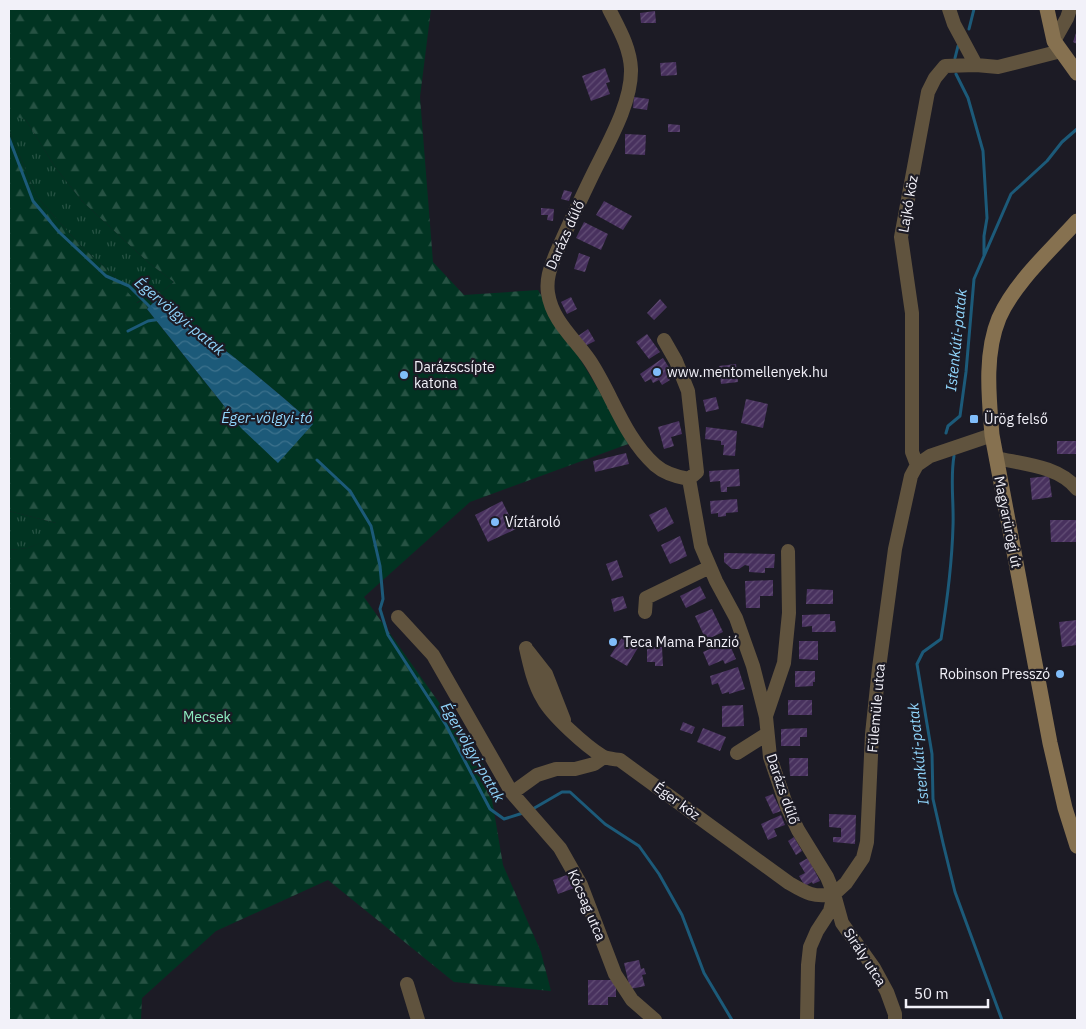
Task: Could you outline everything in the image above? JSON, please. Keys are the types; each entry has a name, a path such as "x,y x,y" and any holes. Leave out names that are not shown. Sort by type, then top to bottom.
{"main road":[{"path":"1047,9 1058,46 1077,74"},
{"name":"Magyarürögi út","path":"1077,220 1022,282 1011,296 999,319 991,350 989,393 992,435 1050,744 1074,823 1077,846"}],"street":[{"name":"Darázs dűlő","path":"609,9 628,48 630,69 628,90 613,131 555,256 548,275 548,294 561,324 590,361 634,439 655,465 675,476 689,479"},
{"path":"949,9 954,24 976,65"},
{"path":"1058,46 1070,9"},
{"name":"Lajkó köz","path":"917,465 912,452 912,313 902,237 928,92 935,78 945,66 976,65 998,67 1058,46"},
{"name":"Darázs dűlő","path":"664,340 676,361 688,391 697,472 689,479"},
{"path":"917,465 930,456 992,435"},
{"path":"996,458 1048,470 1075,483"},
{"name":"Fülemüle utca","path":"807,1020 810,946 830,911 834,894 846,882 863,858 867,842 872,734 879,668 895,549 911,476 917,465"},
{"name":"Darázs dűlő","path":"689,479 701,546 736,618 753,666 766,717 770,757 787,807 798,830 827,877 834,894"},
{"name":"Darázs dűlő","path":"766,717 784,663 789,614 788,551"},
{"path":"645,612 646,598 710,567"},
{"name":"Kócsag utca","path":"398,617 432,655 512,793 560,848 581,885 615,974 632,1000 655,1020"},
{"path":"512,793 537,775 556,768 575,769 594,764 604,757 565,724 551,711 543,699 531,670 526,648 546,674 565,724"},
{"name":"Darázs dűlő","path":"737,753 768,734"},
{"name":"Éger köz","path":"604,757 620,760 789,883 808,894 821,896 834,894"},
{"name":"Sirály utca","path":"834,894 842,923 874,968 887,992 895,1014 894,1020"},
{"path":"407,984 418,1020"}],"green space":[{"name":"Mecsek","path":"9,9 431,9 420,97 433,262 464,295 538,290 631,443 470,502 364,597 487,770 503,865 541,952 551,991 454,982 328,880 216,931 142,998 141,1020 9,1020 9,550 28,548 56,536 56,523 9,511 9,130 37,197 80,245 114,276 137,303 155,292 163,291 174,282 149,263 82,201 55,167 26,120 11,115 9,119","holes":["156,300 256,375 313,424 241,428 147,309"]},
{"path":"11,114 26,120 55,167 82,201 149,263 174,282 163,291 155,292 136,303 114,276 80,245 37,197 9,130"},
{"path":"9,511 56,523 56,537 28,548 9,550"}],"water":[{"name":"Éger-völgyi-tó","path":"156,300 237,359 313,424 278,463 241,428 147,309"}],"building":[{"path":"655,11 656,23 641,23 640,13"},
{"path":"1077,30 1077,44 1073,42"},
{"path":"676,62 677,75 661,76 660,63"},
{"path":"605,68 610,82 606,83 610,94 591,101 582,76"},
{"path":"634,97 649,99 647,110 633,108"},
{"path":"668,124 680,125 680,132 668,132"},
{"path":"625,134 646,135 645,155 625,154"},
{"path":"564,190 572,192 569,201 561,199"},
{"path":"604,201 632,216 623,230 596,215"},
{"path":"541,208 554,209 553,221 547,220 548,215 541,215"},
{"path":"584,222 608,234 601,250 576,238"},
{"path":"579,253 590,257 585,272 574,269"},
{"path":"571,297 577,309 567,314 561,302"},
{"path":"660,299 667,307 654,320 647,313"},
{"path":"588,329 595,341 585,346 578,336"},
{"path":"647,334 660,352 649,359 636,342"},
{"name":"www.mentomellenyek.hu","path":"663,358 673,374 668,377 670,380 662,385 659,380 653,383 651,379 645,382 640,374"},
{"path":"736,364 738,382 721,384 719,366"},
{"path":"716,397 719,409 706,412 703,400"},
{"path":"746,399 768,404 763,428 741,423"},
{"path":"679,421 682,434 671,437 674,446 664,449 658,427"},
{"path":"706,427 737,431 735,456 723,455 724,445 721,445 721,441 705,439"},
{"path":"1057,441 1077,441 1077,454 1057,454"},
{"path":"626,453 629,464 595,472 593,461"},
{"path":"739,469 740,486 727,487 727,492 721,492 720,481 710,482 709,471"},
{"path":"1049,476 1052,497 1032,500 1030,478"},
{"path":"737,499 738,512 726,513 726,516 718,517 718,513 711,514 710,501"},
{"name":"Víztároló","path":"502,501 516,529 488,542 475,515"},
{"path":"666,507 674,523 658,532 649,515"},
{"path":"1050,520 1077,520 1077,542 1051,542"},
{"path":"680,536 687,556 670,564 661,545"},
{"path":"724,553 775,554 774,568 765,568 765,573 749,572 749,566 745,565 739,569 732,569 724,562"},
{"path":"617,560 623,577 612,581 606,564"},
{"path":"773,580 773,596 760,596 760,608 746,608 745,581"},
{"path":"700,586 706,598 686,608 680,596"},
{"path":"807,589 833,590 833,604 806,604"},
{"path":"623,596 627,608 614,612 611,599"},
{"path":"712,609 723,632 706,640 695,616"},
{"path":"830,614 830,621 835,621 836,632 812,632 812,626 802,627 802,615"},
{"path":"1077,620 1077,645 1062,647 1059,622"},
{"path":"623,636 639,646 627,666 610,656"},
{"path":"728,641 736,659 725,664 723,660 709,666 703,652"},
{"path":"799,641 818,641 818,660 799,659"},
{"path":"647,647 662,647 663,666 655,666 655,662 647,662"},
{"path":"738,667 745,689 722,694 718,683 712,685 710,676"},
{"path":"795,671 815,671 813,686 795,687"},
{"path":"788,700 812,700 812,715 788,715"},
{"path":"743,705 744,726 722,727 722,706"},
{"path":"683,722 695,727 692,734 680,730"},
{"path":"703,728 726,737 720,751 697,742"},
{"path":"807,728 807,737 800,737 800,746 781,746 781,729"},
{"path":"789,758 808,758 808,776 790,776"},
{"path":"773,794 781,811 773,814 765,797"},
{"path":"829,814 856,815 855,844 833,842 833,837 841,837 841,828 829,827"},
{"path":"781,815 785,825 774,829 777,836 768,840 761,824"},
{"path":"794,837 802,851 796,855 788,841"},
{"path":"808,858 820,881 813,884 812,882 805,886 799,876 805,873 799,863"},
{"path":"572,873 577,887 558,894 553,880"},
{"path":"639,960 641,969 644,968 646,974 642,975 645,986 630,989 624,963"},
{"path":"588,980 616,980 616,997 608,997 608,1005 588,1005"}],"waterway":[{"path":"969,29 974,9"},
{"path":"955,58 958,46"},
{"path":"956,74 968,98 983,151 987,218 984,236 984,255"},
{"name":"Istenkúti-patak","path":"946,433 948,426 960,416 974,279 1011,194 1047,161 1062,142 1077,129"},
{"name":"Égervölgyi-patak","path":"9,138 33,201 59,232 106,276 129,286 152,309"},
{"path":"128,331 148,321 160,319"},
{"name":"Istenkúti-patak","path":"954,456 952,473 952,554 941,639 923,652 917,664 932,754 933,799 943,843 955,892 1002,1020"},
{"name":"Égervölgyi-patak","path":"317,460 350,491 371,526 380,566 383,599 380,609 388,635 446,725 490,809 504,819 523,813"},
{"name":"Égervölgyi-patak","path":"531,810 562,792 570,792 605,824 639,846 659,874 682,915 704,973 732,1020"}],"place":[{"name":"www.mentomellenyek.hu","path":"657,372"},
{"name":"Darázscsípte katona","path":"404,375"},
{"name":"Ürög felső","path":"974,419"},
{"name":"Víztároló","path":"495,522"},
{"name":"Teca Mama Panzió","path":"613,642"},
{"name":"Robinson Presszó","path":"1060,674"}]}
